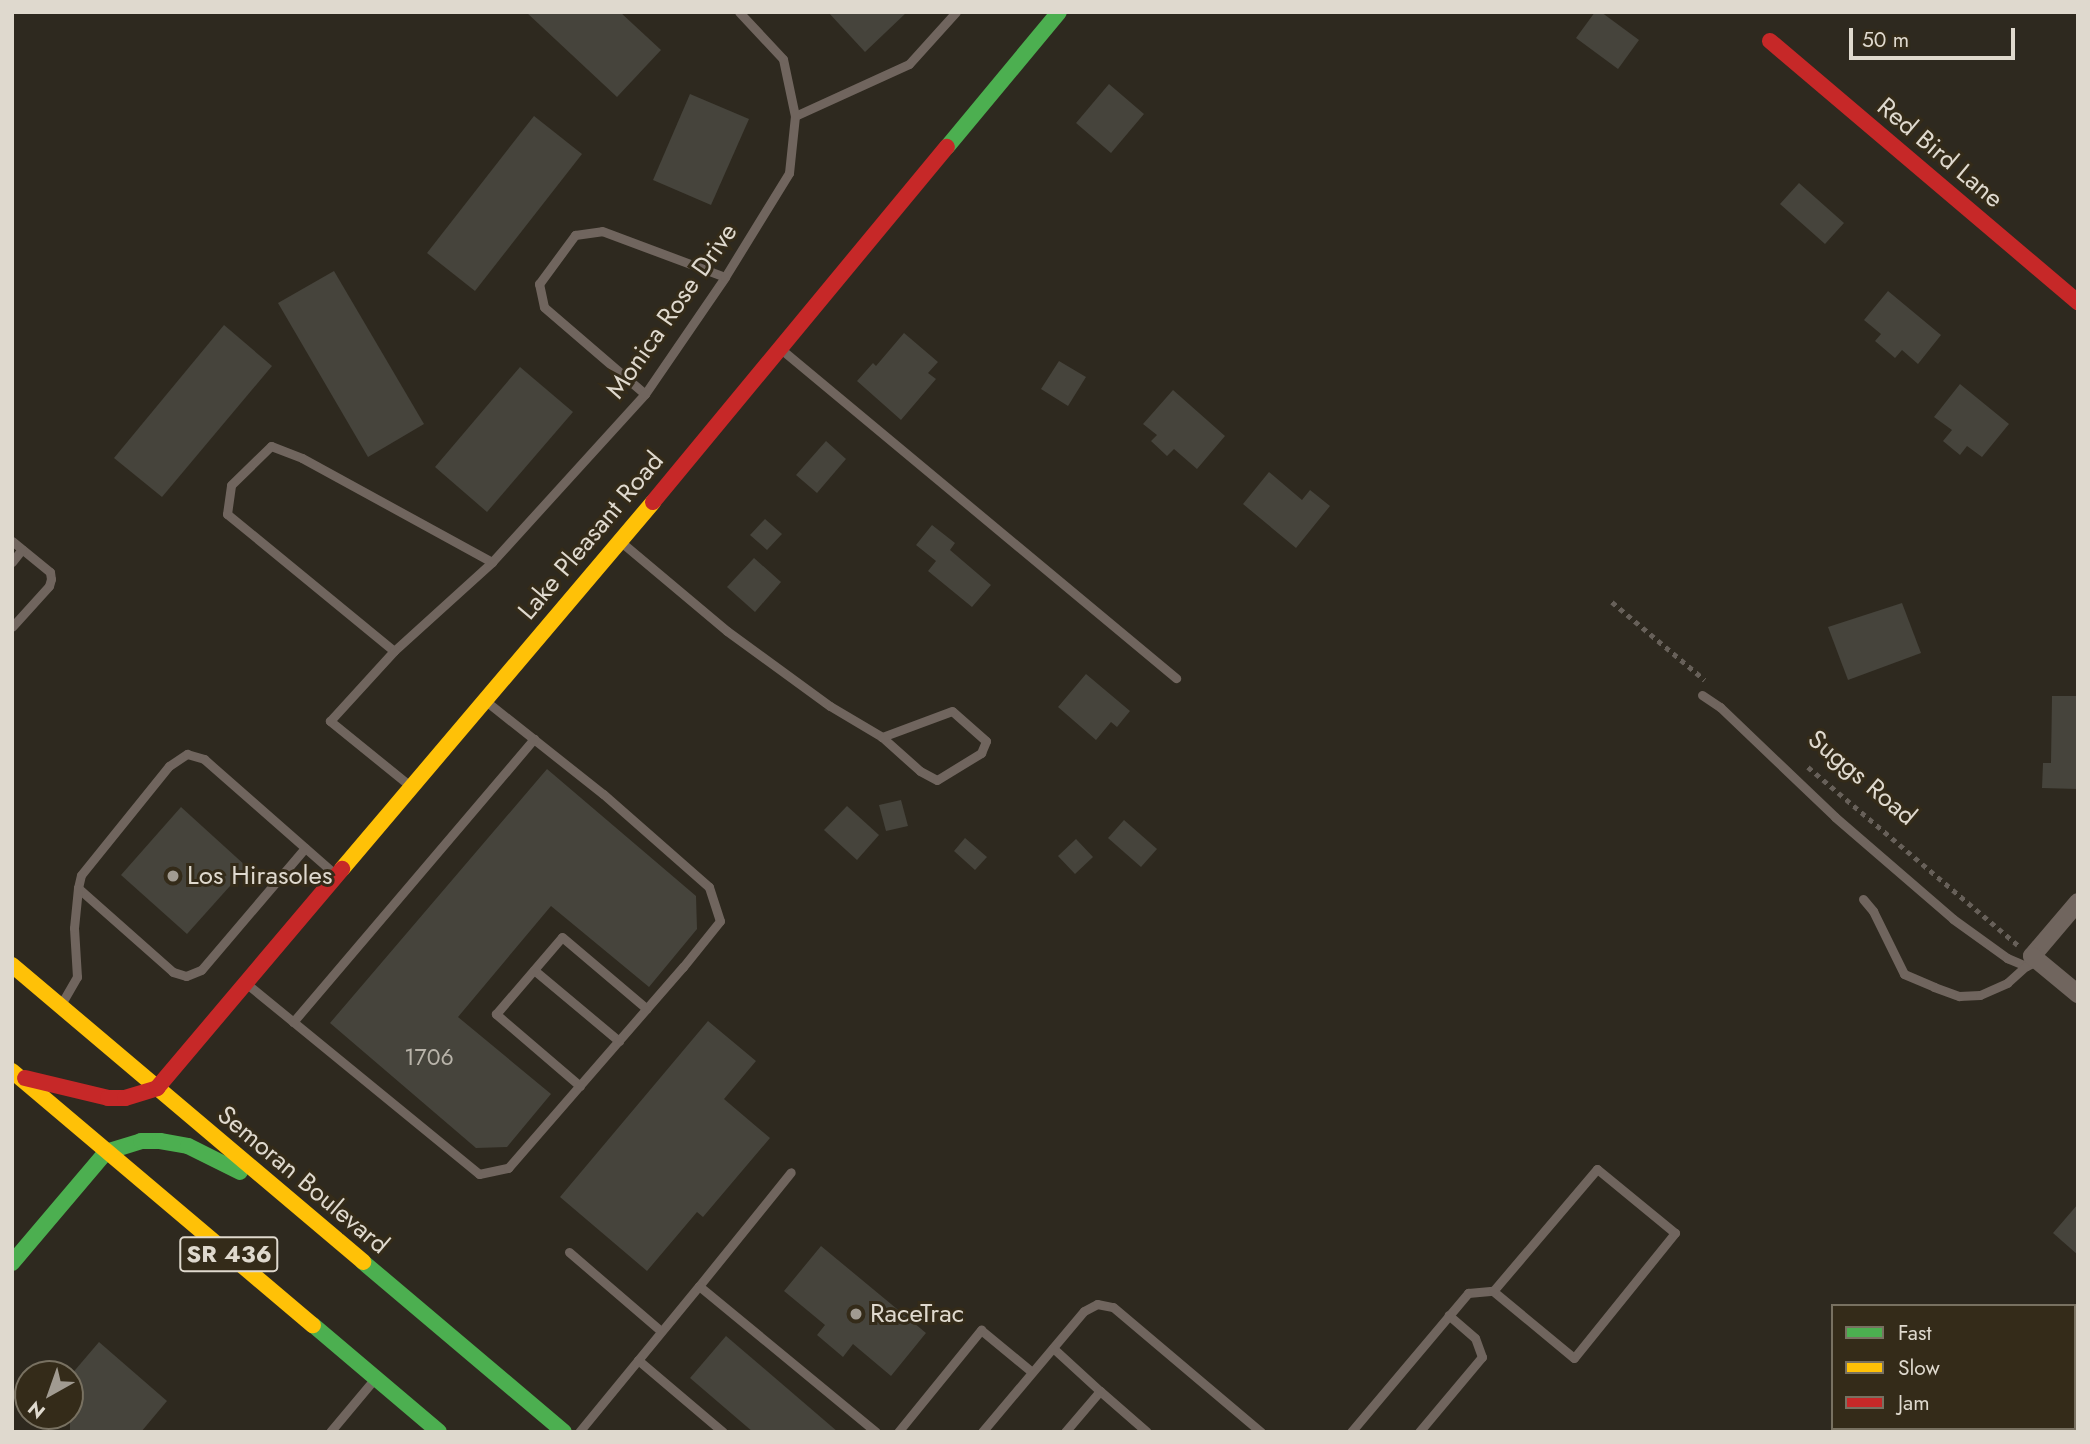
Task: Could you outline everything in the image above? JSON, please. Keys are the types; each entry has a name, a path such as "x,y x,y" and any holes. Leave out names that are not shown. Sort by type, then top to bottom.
{"street":[{"name":"Lake Pleasant Road","path":"157,1088 781,349 1059,12"},
{"name":"Red Bird Lane","path":"1770,41 2078,302"},
{"path":"2078,902 2032,961 2078,994"},
{"name":"Semoran Boulevard","path":"12,965 564,1432"},
{"path":"15,1074 108,1098 125,1098 157,1088"},
{"name":"SR 436","path":"15,1074 439,1432"},
{"path":"12,1263 106,1152 141,1141 188,1146 280,1192"}],"lane":[{"name":"Monica Rose Drive","path":"410,786 330,721 394,651 492,562 645,394 725,278 789,173 795,116 783,59 739,12"},
{"path":"795,116 909,64 956,12"},
{"path":"645,394 544,307 539,284 575,234 602,231 725,278"},
{"path":"781,349 1176,678"},
{"path":"394,651 227,514 232,485 271,446 302,458 492,562"},
{"path":"12,541 50,572 51,579 49,586 12,627"},
{"path":"620,541 727,631 830,706 882,737 920,771 937,780 981,753 986,741 952,711 882,737"},
{"path":"12,562 22,549"},
{"path":"1702,695 1720,707 1835,817 1953,919 2007,958 2032,961"},
{"path":"246,983 479,1174 508,1168 647,1009 720,921 709,887 485,700"},
{"path":"293,1022 534,739"},
{"path":"60,1006 77,977 74,929 81,875 169,766 187,754 204,759 337,875"},
{"path":"78,888 173,972 186,976 201,970 305,848"},
{"path":"1863,899 1873,911 1905,974 1934,987 1959,996 1980,995 2007,984 2032,961"},
{"path":"580,1086 496,1014 562,937 647,1009"},
{"path":"534,970 619,1041"},
{"path":"1354,1430 1468,1293 1493,1291 1574,1358 1675,1233 1597,1169 1493,1291"},
{"path":"579,1432 791,1172"},
{"path":"569,1252 661,1331"},
{"path":"698,1286 876,1432"},
{"path":"982,1432 1084,1311 1097,1304 1113,1307 1261,1432"},
{"path":"1419,1432 1482,1357 1475,1338 1449,1315"},
{"path":"898,1432 981,1330 1032,1372"},
{"path":"1053,1348 1147,1432"},
{"path":"638,1360 723,1432"},
{"path":"330,1432 376,1378"},
{"path":"1065,1432 1100,1391"}],"path":[{"path":"1612,602 1707,681"},
{"name":"Suggs Road","path":"1801,761 2032,961"}],"building":[{"path":"526,12 620,12 661,50 617,97"},
{"path":"828,12 907,12 865,52"},
{"path":"1595,12 1601,12 1639,40 1618,69 1576,38"},
{"path":"1109,84 1144,114 1111,153 1076,123"},
{"path":"690,94 749,119 711,205 653,180"},
{"path":"534,116 582,154 475,291 427,253"},
{"path":"1799,183 1844,223 1825,244 1780,204"},
{"path":"334,271 424,424 368,457 278,303"},
{"path":"1888,291 1941,335 1918,364 1902,350 1895,358 1875,341 1881,334 1864,320"},
{"path":"224,325 272,366 162,497 114,458"},
{"path":"904,333 938,362 928,373 936,379 901,420 857,381 873,363 876,366"},
{"path":"1059,361 1086,377 1068,406 1041,389"},
{"path":"520,367 573,412 487,512 435,467"},
{"path":"1960,384 2009,424 1982,457 1967,446 1960,455 1943,441 1952,430 1934,417"},
{"path":"1173,390 1225,436 1197,469 1174,449 1167,456 1151,441 1157,435 1143,424"},
{"path":"826,441 846,459 817,493 796,475"},
{"path":"1269,472 1302,500 1310,490 1330,506 1296,548 1243,504"},
{"path":"765,519 782,534 767,550 750,535"},
{"path":"932,525 955,543 950,550 991,585 972,607 928,571 936,561 916,545"},
{"path":"754,558 781,582 755,612 727,587"},
{"path":"1902,603 1921,653 1848,680 1828,627"},
{"path":"1086,674 1130,711 1117,727 1111,722 1096,740 1058,707"},
{"path":"2052,696 2078,696 2078,789 2042,788 2043,763 2051,763"},
{"path":"547,769 696,896 697,929 649,987 551,906 458,1017 551,1094 507,1147 476,1148 330,1023"},
{"path":"901,800 908,826 886,831 879,805"},
{"path":"847,806 879,835 857,860 824,830"},
{"path":"181,807 247,867 187,934 121,875"},
{"path":"1124,820 1157,849 1141,867 1108,838"},
{"path":"965,838 987,857 975,870 954,851"},
{"path":"1076,839 1093,857 1075,874 1058,856"},
{"path":"708,1021 756,1061 724,1099 770,1138 703,1217 697,1212 647,1271 560,1197"},
{"path":"2078,1204 2078,1255 2053,1233"},
{"path":"821,1246 926,1333 891,1376 853,1344 843,1357 817,1335 825,1325 784,1291"},
{"path":"726,1336 838,1432 753,1432 690,1378"},
{"path":"99,1342 167,1401 141,1432 70,1432 84,1430 84,1360"}],"traffic: fast":[{"path":"947,147 1059,12"},
{"path":"106,1152 141,1141 160,1141 188,1146 240,1172"},
{"path":"12,1263 106,1152"},
{"path":"363,1262 564,1432"},
{"path":"313,1325 439,1432"}],"traffic: slow":[{"path":"342,869 653,502"},
{"path":"12,965 363,1262"},
{"path":"12,1071 313,1325"}],"traffic: jam":[{"path":"1770,41 2078,302"},
{"path":"653,502 947,147"},
{"path":"157,1088 342,869"},
{"path":"25,1078 108,1098 125,1098 157,1088"}],"place":[{"name":"Los Hirasoles","path":"173,876"},
{"name":"RaceTrac","path":"856,1314"}]}
